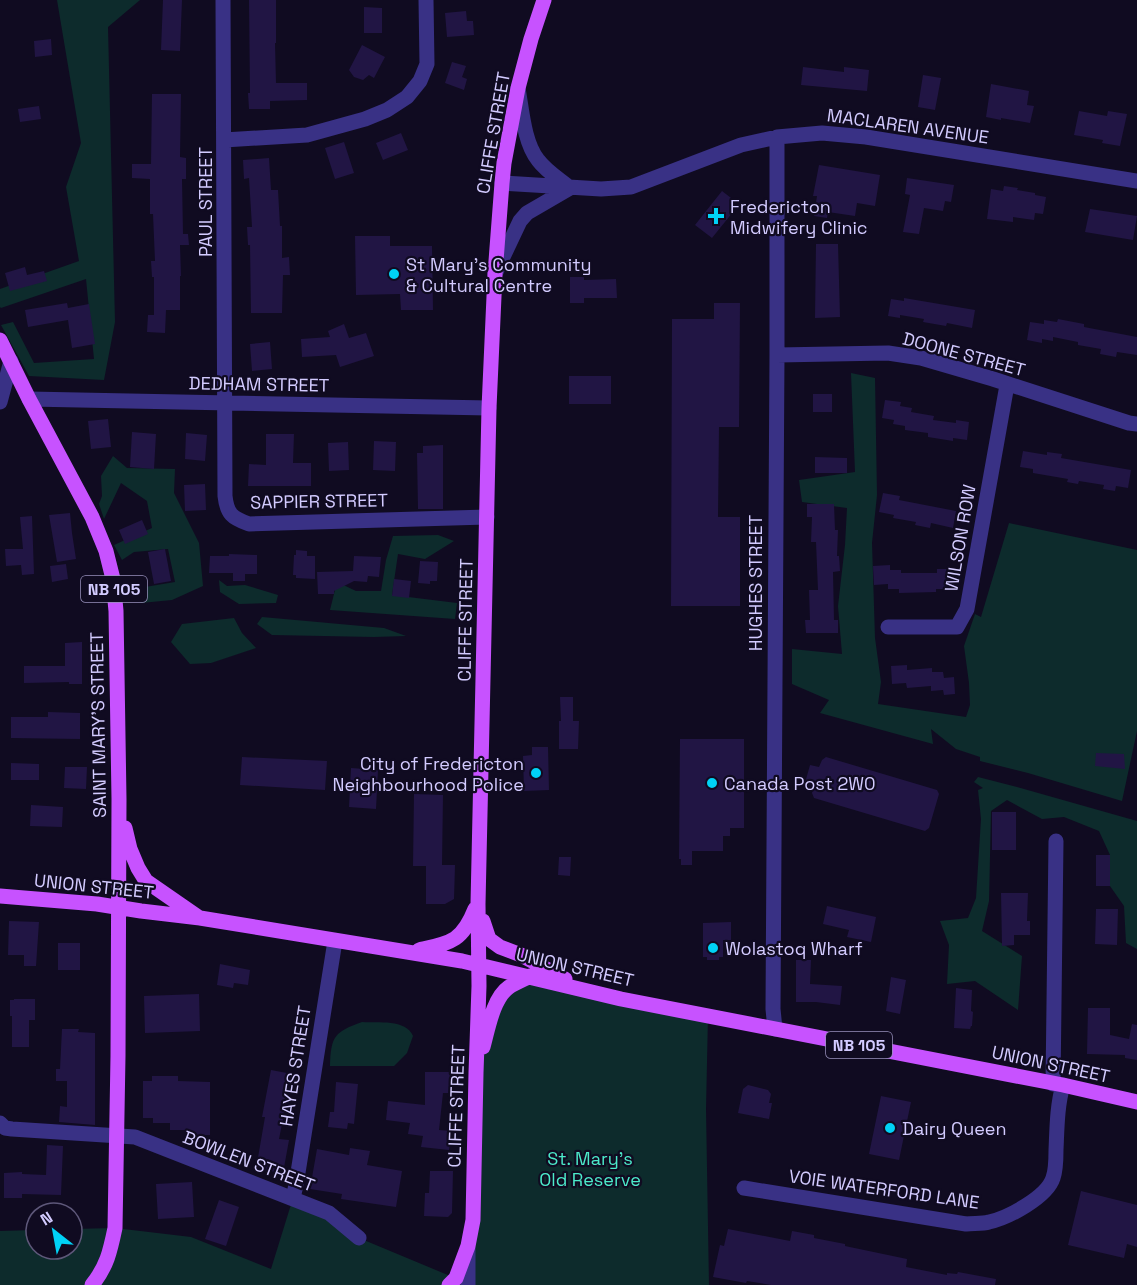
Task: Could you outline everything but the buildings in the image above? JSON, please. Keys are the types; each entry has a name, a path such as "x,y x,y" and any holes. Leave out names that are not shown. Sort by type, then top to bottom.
{"main road":[{"name":"CLIFFE STREET","path":"449,1285 456,1278 468,1246 473,1220 489,408 495,274 504,163 518,88 544,0"},
{"name":"SAINT MARY'S STREET","path":"0,340 92,517 106,551 113,579 116,611 119,799 115,1228 110,1252 102,1272 92,1285"},
{"path":"119,799 130,849 146,881 200,918"},
{"name":"UNION STREET","path":"0,896 97,904 200,918 410,952 530,976 621,999 1058,1084 1137,1102"},
{"path":"410,952 446,944 458,937 469,926 478,904"},
{"path":"478,904 489,939 500,947 521,955 580,988"},
{"path":"476,1073 492,1014 501,995 508,988 530,976"}],"street":[{"name":"PAUL STREET","path":"223,0 226,403"},
{"path":"224,140 307,135 365,119 407,98 420,81 427,64 426,0"},
{"path":"495,274 520,221 527,213 570,188 543,167 536,158 529,144 518,88"},
{"name":"MACLAREN AVENUE","path":"502,183 601,189 631,187 741,145 777,136 822,133 866,137 1137,181"},
{"name":"HUGHES STREET","path":"775,1029 773,888 777,136"},
{"name":"DOONE STREET","path":"777,355 888,353 921,358 1137,424"},
{"path":"0,402 11,361"},
{"name":"WILSON ROW","path":"888,627 957,627 967,609 1007,385"},
{"name":"DEDHAM STREET","path":"29,399 489,408"},
{"name":"SAPPIER STREET","path":"226,403 225,496 227,509 236,520 249,524 487,517"},
{"name":"VOIE WATERFORD LANE","path":"744,1188 966,1224 988,1222 1009,1215 1039,1196 1053,1180 1059,1099 1056,841"},
{"name":"HAYES STREET","path":"293,1198 335,941"},
{"name":"BOWLEN STREET","path":"0,1124 12,1129 135,1137 329,1213 359,1238"},
{"path":"468,1246 468,1285"}],"green space":[{"path":"57,0 140,0 108,27 115,322 104,380 29,376 1,325 13,322 34,363 94,359 86,279 0,307 0,289 79,261 66,187 81,143"},
{"path":"851,373 875,378 877,495 872,543 875,638 881,682 878,704 966,717 970,705 964,646 975,614 981,617 1009,523 1137,550 1137,731 1122,801 980,761 980,757 956,749 931,729 933,744 820,713 829,700 792,684 792,649 842,654 838,606 847,508 802,502 799,480 855,472"},
{"path":"113,456 127,468 175,469 174,493 199,543 203,586 172,600 141,603 133,589 175,582 168,549 134,552 122,560 114,545 152,528 147,501 121,483 104,519 99,504 102,496 101,476"},
{"path":"438,535 454,541 425,559 398,554 392,595 457,603 455,619 330,610 337,582 356,591 381,591 393,536"},
{"path":"219,580 227,586 245,585 278,595 276,603 239,604 220,592"},
{"path":"262,617 384,628 406,636 272,635 257,624"},
{"path":"234,618 242,633 256,648 211,663 190,664 171,642 182,624"},
{"path":"978,777 1137,821 1137,949 1126,943 1124,906 1110,886 1110,855 1099,831 1064,817 1042,819 1007,800 991,811 989,901 982,931 1022,956 1018,1010 975,981 947,984 949,945 940,921 968,918 976,898 981,819 978,790 983,788 974,782"},
{"name":"St. Mary's Old Reserve","path":"530,976 708,1016 706,1109 709,1285 0,1285 0,1231 24,1230 24,1261 84,1261 84,1229 115,1228 191,1237 271,1269 293,1198 359,1238 455,1278 468,1246 476,1073 492,1014"},
{"path":"362,1022 391,1023 404,1027 413,1036 407,1053 394,1066 330,1066 333,1041 336,1036"}],"place":[{"name":"Fredericton Midwifery Clinic","path":"716,216"},
{"name":"St Mary's Community & Cultural Centre","path":"394,274"},
{"name":"City of Fredericton Neighbourhood Police","path":"536,773"},
{"name":"Canada Post 2W0","path":"712,783"},
{"name":"Wolastoq Wharf","path":"713,948"},
{"name":"Dairy Queen","path":"890,1128"}]}
